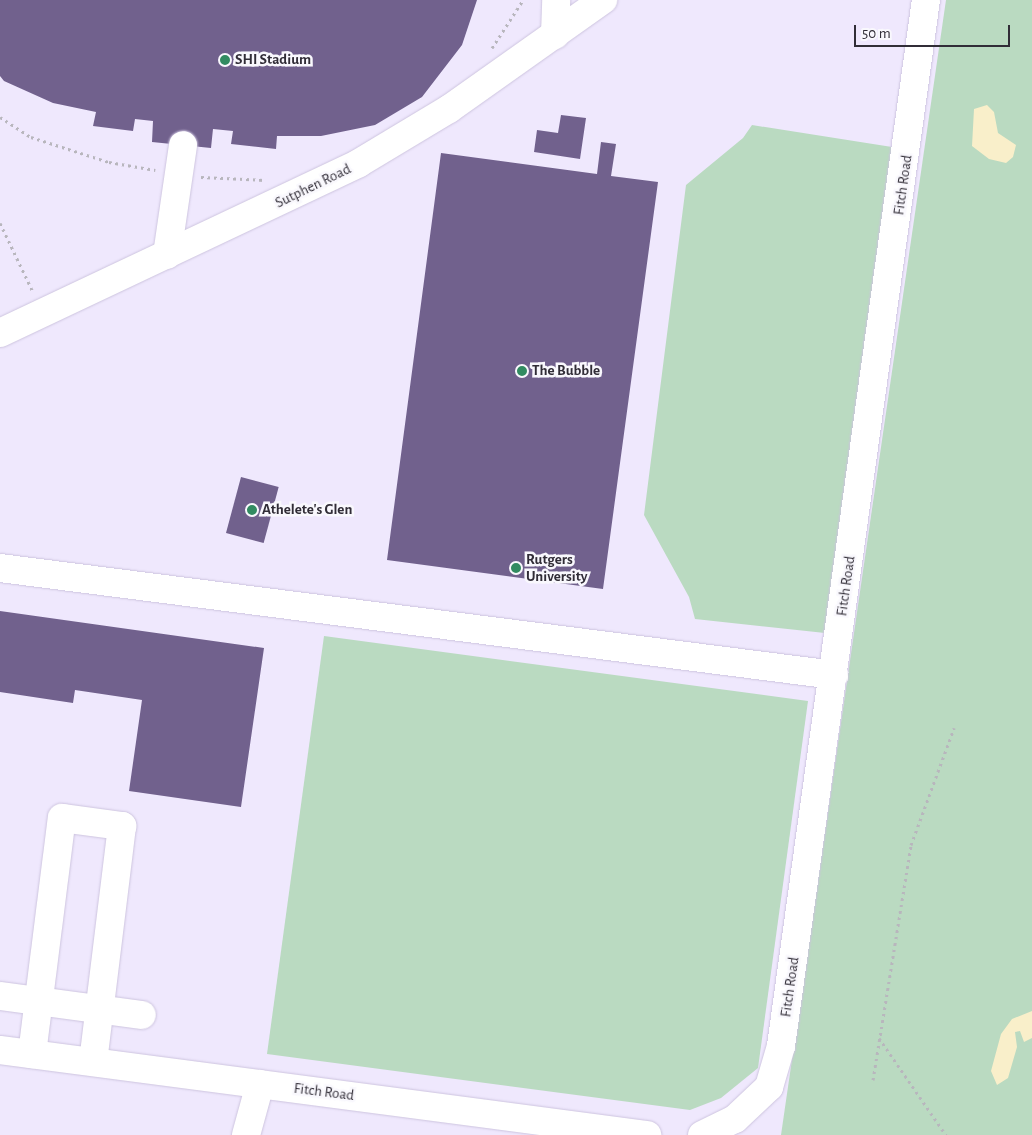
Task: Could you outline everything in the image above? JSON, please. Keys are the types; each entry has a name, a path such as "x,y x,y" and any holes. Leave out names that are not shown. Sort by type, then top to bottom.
{"street":[{"path":"555,35 556,0"},
{"name":"Sutphen Road","path":"0,333 167,255 398,142 603,0"},
{"name":"Fitch Road","path":"702,1135 735,1119 769,1087 781,1046 834,675 926,0"},
{"path":"167,255 183,145"},
{"path":"0,568 834,675"},
{"path":"32,1054 62,818 122,826 93,1061"},
{"path":"0,996 142,1015"},
{"name":"Fitch Road","path":"0,1050 648,1135"},
{"path":"246,1135 260,1084"}],"path":[{"path":"486,57 523,0"},
{"path":"0,223 43,312"},
{"path":"873,1080 911,844 954,728"},
{"path":"879,1038 946,1135"}],"shaded area":[{"name":"Rutgers University","path":"0,0 1032,0 1032,1135 0,1135"}],"green space":[{"path":"946,0 1032,0 1032,1135 781,1135"},
{"path":"752,125 892,147 825,633 695,619 689,597 644,515 686,185 743,138"},
{"path":"324,636 808,701 758,1068 721,1098 690,1110 267,1054"}],"sand":[{"path":"987,105 994,112 998,133 1016,145 1013,157 1006,163 989,159 972,146 974,109"},
{"path":"1032,1011 1032,1038 1024,1042 1020,1031 1015,1032 1017,1047 1008,1078 997,1085 991,1071 1001,1034 1012,1019"}],"building":[{"name":"SHI Stadium","path":"0,0 477,0 462,45 422,97 375,125 321,136 277,136 276,149 231,144 233,131 213,129 211,148 152,142 153,121 135,119 133,131 93,126 96,112 53,103 4,81 0,76"},
{"path":"561,115 586,118 580,159 534,152 537,130 558,133"},
{"name":"The Bubble","path":"601,142 616,144 611,176 658,182 603,589 387,560 441,153 597,174"},
{"name":"Athelete's Glen","path":"241,477 279,487 264,543 226,533"},
{"path":"0,611 264,648 241,807 129,791 142,700 75,690 73,703 0,692"}],"place":[{"name":"SHI Stadium","path":"225,60"},
{"name":"The Bubble","path":"522,371"},
{"name":"Athelete's Glen","path":"252,510"},
{"name":"Rutgers University","path":"516,568"}]}
